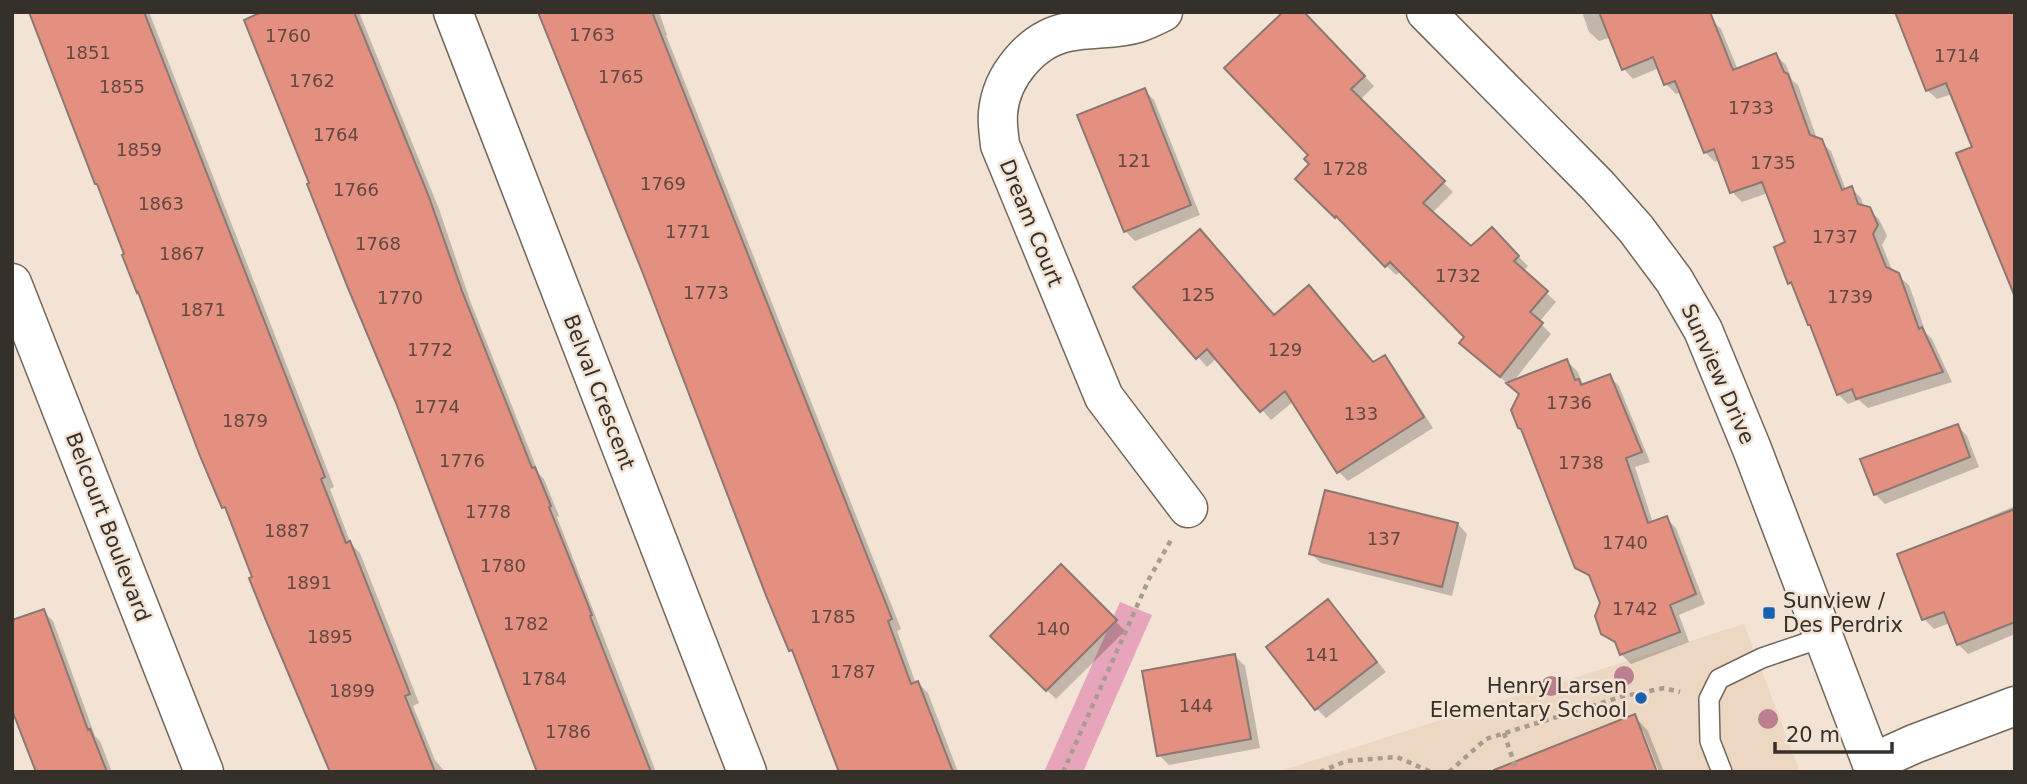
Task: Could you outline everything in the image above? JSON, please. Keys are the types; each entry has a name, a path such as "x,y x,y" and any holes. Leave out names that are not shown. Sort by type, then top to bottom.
{"street":[{"name":"Belval Crescent","path":"453,12 747,772"},
{"name":"Dream Court","path":"1163,12 1137,23 1049,37 1016,67 1005,84 998,124 1000,145 1104,397 1188,508"},
{"name":"Sunview Drive","path":"1426,12 1598,186 1636,229 1674,280 1703,330 1874,767"},
{"name":"Belcourt Boulevard","path":"12,283 204,772"},
{"path":"1874,767 1914,744 2015,706"}],"lane":[{"path":"1722,772 1710,741 1709,699 1718,679 1762,658 1824,637"}],"path":[{"path":"1063,772 1149,579 1188,508"},
{"path":"1449,772 1486,739 1625,695 1664,688 1709,699"},
{"path":"1504,733 1517,772"},
{"path":"1320,772 1346,761 1397,757 1431,772"}],"shaded area":[{"path":"1120,602 1152,615 1083,772 1044,772"},
{"name":"Henry Larsen Elementary School","path":"1744,624 1800,772 1277,772"}],"building":[{"path":"29,12 144,12 325,477 321,479 346,543 350,541 410,694 405,696 435,772 330,772 249,578 252,577 225,507 222,508 200,456"},
{"path":"262,12 354,12 429,197 462,291 532,468 535,467 551,506 549,507 651,772 537,772 396,403 348,288 244,20"},
{"path":"538,12 652,12 892,619 888,621 911,684 918,681 953,772 839,772 792,650 789,651 767,598 642,271"},
{"path":"1283,12 1304,12 1365,76 1351,89 1445,181 1423,203 1471,246 1492,227 1519,256 1514,261 1548,291 1530,312 1543,323 1500,377 1459,343 1464,337 1390,262 1385,267 1336,216 1335,218 1295,179 1309,164 1304,159 1308,155 1224,68"},
{"path":"1599,12 1710,12 1733,70 1776,53 1784,72 1788,74 1810,135 1822,139 1842,190 1852,186 1858,204 1870,207 1878,225 1873,234 1886,267 1899,273 1919,329 1922,327 1943,372 1856,399 1852,389 1837,395 1810,325 1791,282 1788,284 1774,247 1785,242 1762,182 1730,193 1714,149 1704,153 1675,81 1664,85 1653,57 1622,70"},
{"path":"1895,12 2015,12 2015,297 1956,153 1972,147 1946,83 1926,91"},
{"path":"1145,88 1191,205 1124,232 1077,115"},
{"path":"1200,229 1274,315 1309,285 1373,362 1385,355 1424,417 1337,473 1285,391 1260,412 1207,349 1196,359 1133,287"},
{"path":"1567,359 1575,380 1579,379 1581,385 1610,374 1642,452 1626,458 1648,523 1667,516 1696,594 1670,605 1680,632 1620,655 1615,642 1601,634 1595,616 1600,603 1589,575 1575,568 1521,429 1518,428 1511,410 1519,394 1506,383"},
{"path":"1958,424 1970,457 1874,495 1860,459"},
{"path":"1325,490 1458,523 1442,587 1309,554"},
{"path":"2015,509 2015,622 1957,645 1944,612 1922,620 1897,554"},
{"path":"1061,564 1117,620 1046,691 990,636"},
{"path":"1328,599 1377,662 1315,710 1266,647"},
{"path":"44,609 88,730 90,729 107,772 36,772 12,710 12,620"},
{"path":"1235,654 1251,739 1157,756 1142,671"},
{"path":"1635,714 1657,772 1494,772 1494,770"}],"place":[{"name":"Sunview / Des Perdrix","path":"1769,613"},
{"name":"Henry Larsen Elementary School","path":"1641,698"}]}
